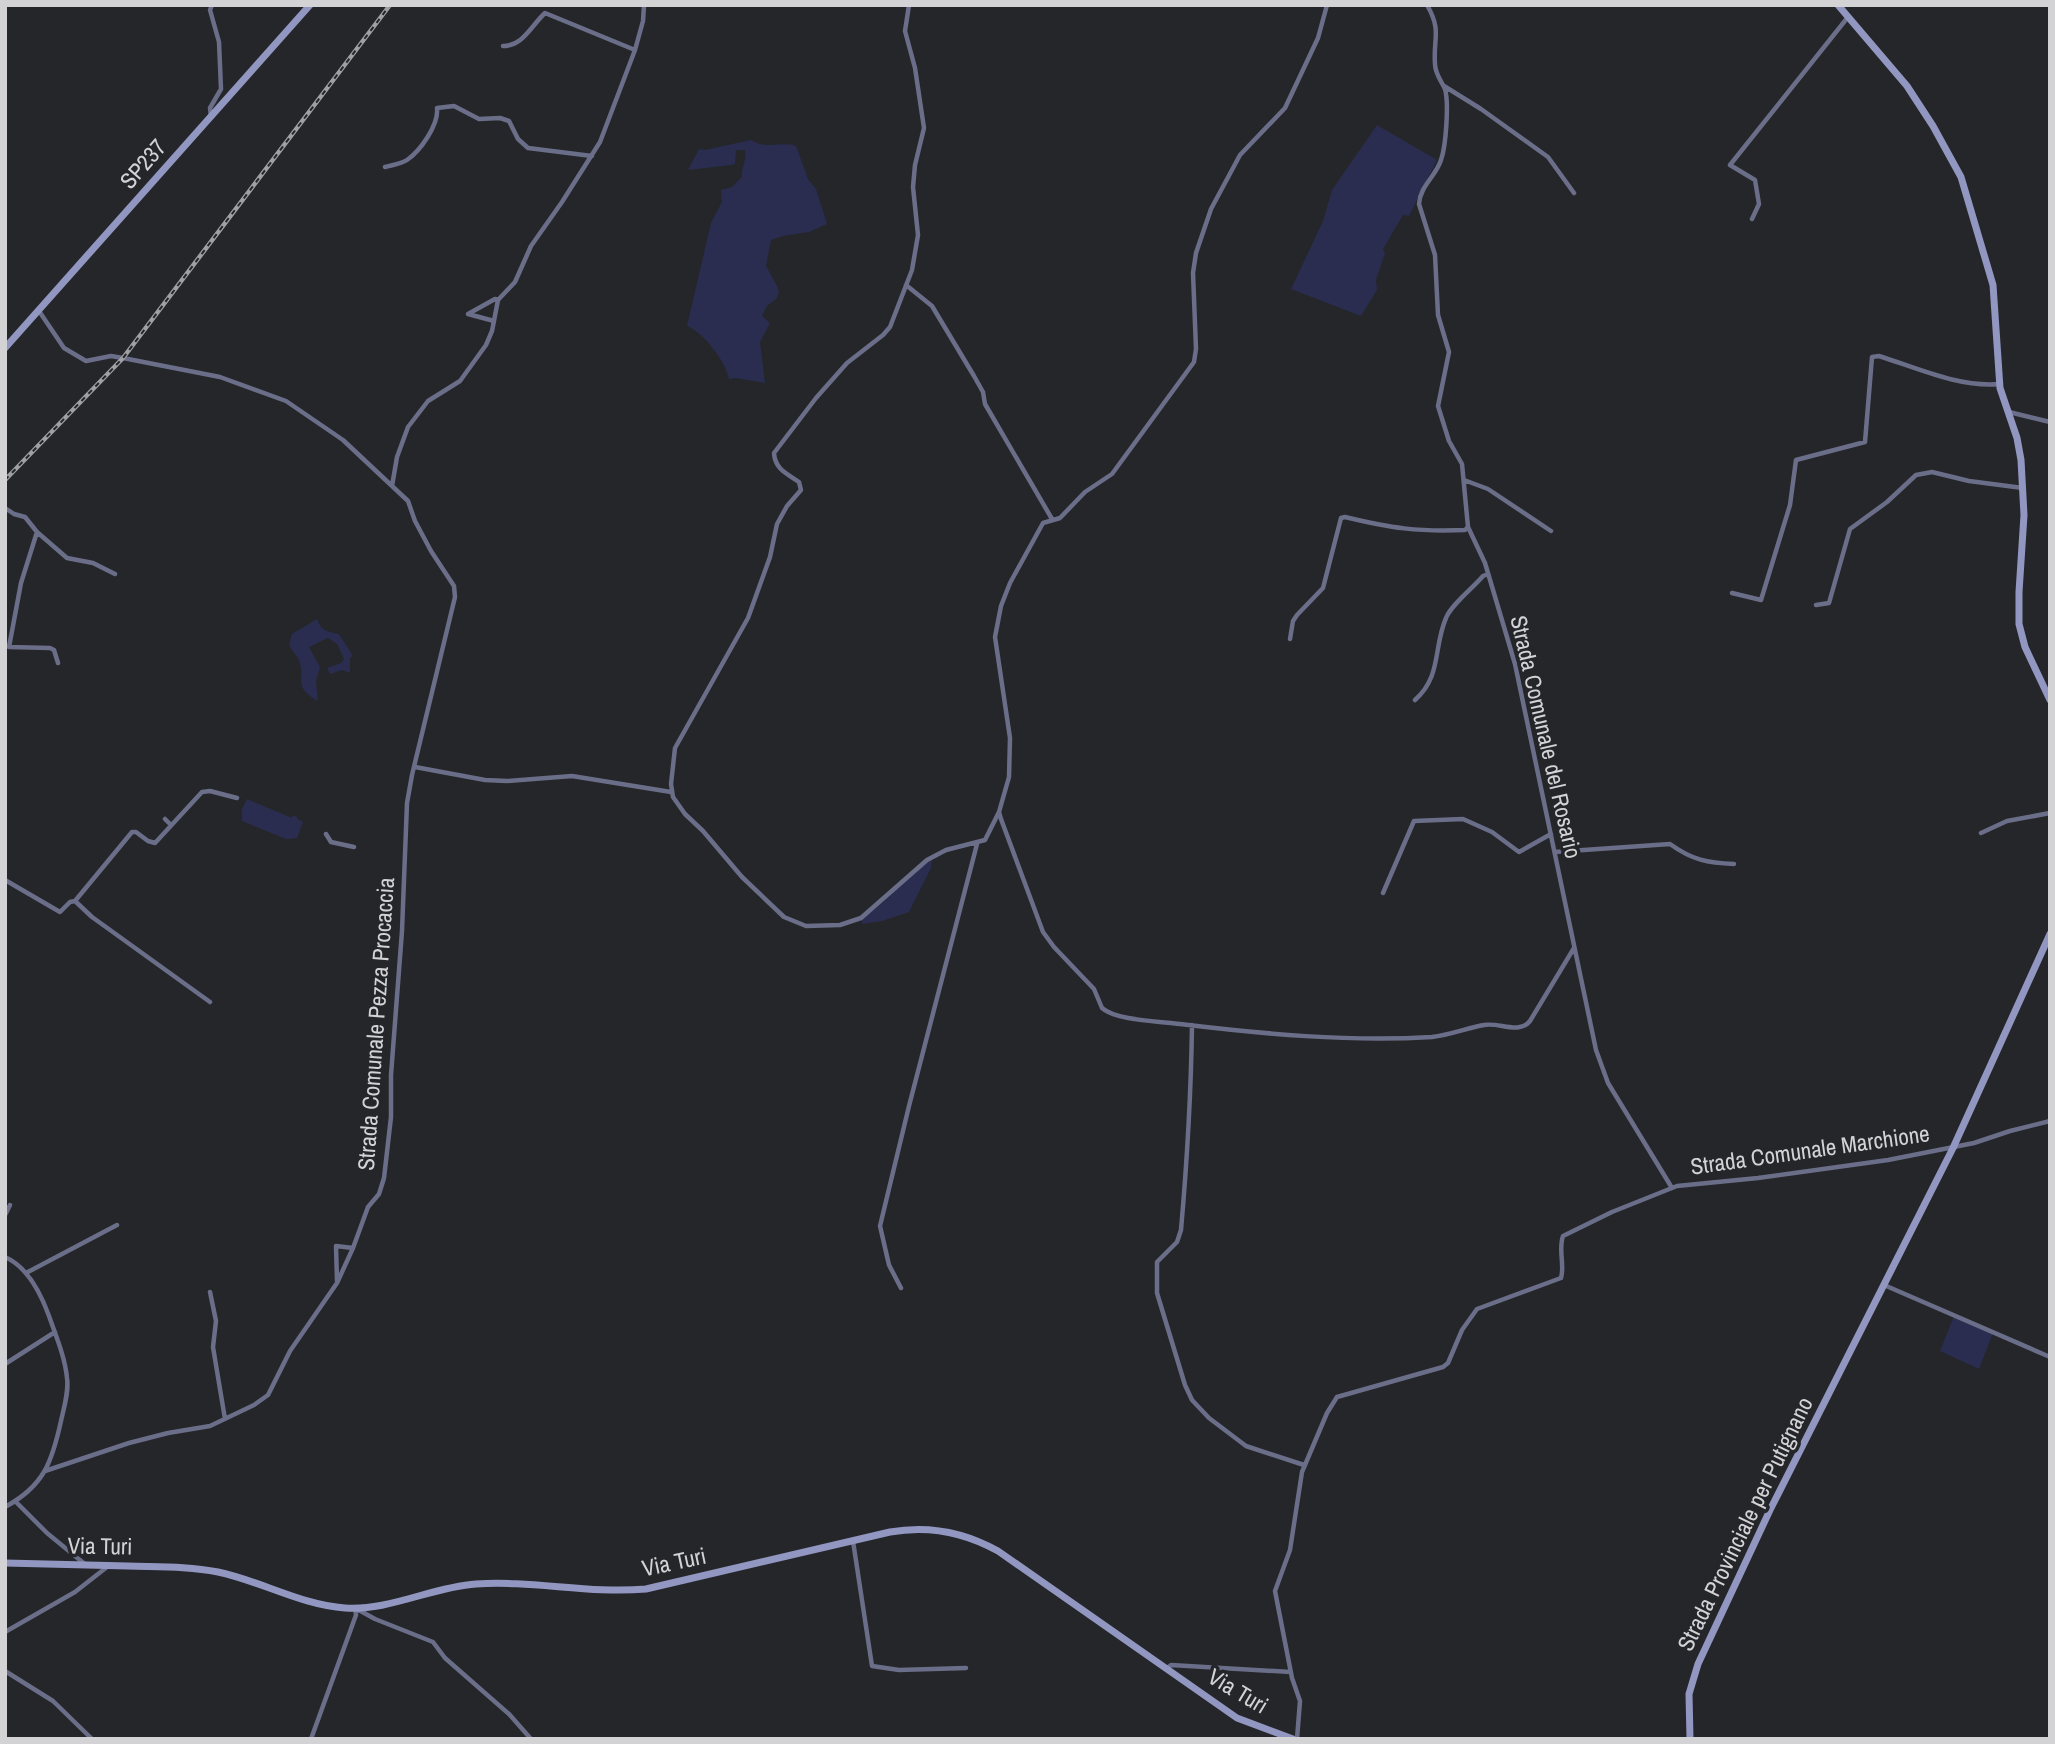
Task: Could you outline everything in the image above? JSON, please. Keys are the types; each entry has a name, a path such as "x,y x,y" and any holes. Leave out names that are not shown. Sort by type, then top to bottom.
{"main road":[{"name":"SP237","path":"5,348 310,5"},
{"path":"1838,5 1907,86 1961,177 1993,285 2000,384 2021,460 2024,489 2018,592 2019,624 2025,647 2050,701"},
{"name":"Strada Provinciale per Putignano","path":"1690,1739 1689,1694 1698,1664 1770,1510 1953,1148 2050,934"},
{"name":"Via Turi","path":"5,1563 210,1571 313,1602 355,1608 477,1584 646,1589 890,1532 921,1528 952,1532 975,1539 1006,1556 1237,1718 1295,1739"}],"street":[{"path":"211,117 210,107 221,89 219,42 210,10 212,5"},
{"path":"392,487 397,457 408,427 428,401 460,380 486,345 498,300 515,282 531,246 592,156 635,50 643,21 644,5"},
{"path":"909,5 905,31 915,68 924,128 915,164 913,187 918,235 912,270 890,327 847,363 774,453 774,463 799,482 801,490 787,506 777,524 770,558 748,618 675,748 671,792 685,814 704,831 742,877 784,917 806,926 832,926 861,918 927,860 946,850 985,840 1009,783 1010,738 995,637 1001,606 1010,583 1043,523 1060,518 1086,492 1112,474 1194,362 1196,253 1211,209 1240,155 1285,108 1318,38 1327,5"},
{"name":"Strada Comunale del Rosario","path":"1427,5 1436,28 1435,65 1447,102 1442,158 1420,195 1419,204 1435,255 1438,315 1448,352 1438,406 1449,441 1462,464 1468,527 1488,573 1515,664 1590,1022 1603,1071 1672,1188"},
{"path":"503,46 512,46 525,37 529,28 545,13 635,50"},
{"path":"1752,219 1759,204 1755,180 1730,165 1848,17"},
{"path":"1443,85 1548,157 1574,193"},
{"path":"385,167 406,160 426,139 438,114 437,108 454,106 479,120 500,118 509,121 518,139 528,148 592,156"},
{"path":"906,285 932,306 974,376 983,392 985,404 1052,519"},
{"path":"494,321 468,314 495,299 498,300"},
{"name":"Strada Comunale Pezza Procaccia","path":"39,310 64,348 86,361 111,356 220,377 286,401 343,440 408,501 431,551 454,586 455,597 407,803 391,1117 384,1178 379,1194 368,1207 354,1248 337,1283 290,1351 268,1395 211,1426 129,1443 45,1471"},
{"path":"1732,593 1761,600 1790,505 1796,460 1865,442 1872,357 1879,356 1976,384 2000,384"},
{"path":"2009,412 2050,422"},
{"path":"1816,605 1829,603 1850,529 1887,502 1916,475 1932,472 1969,481 2024,489"},
{"path":"1464,480 1488,489 1551,531"},
{"path":"5,508 25,517 37,532 67,558 93,563 115,574"},
{"path":"1290,639 1293,621 1323,588 1342,517 1406,530 1439,531 1468,527"},
{"path":"37,532 23,576 9,648 50,648 54,650 58,663"},
{"path":"1415,700 1426,691 1431,681 1447,616 1488,573"},
{"path":"415,767 507,781 572,776 671,792"},
{"path":"5,880 60,912 75,901 132,832 152,844 202,792 211,791 237,798"},
{"path":"999,812 1043,932 1094,989 1102,1008 1112,1013 1192,1026 1282,1035 1398,1038 1445,1035 1487,1024 1523,1027 1530,1021 1574,947"},
{"path":"1980,833 2007,821 2050,813"},
{"path":"165,819 171,825"},
{"path":"1383,892 1414,821 1463,819 1492,832 1519,852 1551,834"},
{"path":"326,834 331,842 354,847"},
{"path":"901,1288 890,1265 880,1226 908,1106 977,844"},
{"path":"1555,852 1670,845 1707,863 1734,864"},
{"path":"75,901 92,917 210,1002"},
{"path":"1192,1026 1190,1116 1181,1230 1177,1242 1157,1262 1157,1293 1185,1385 1197,1407 1246,1446 1304,1465 1290,1550 1275,1591 1291,1672 1300,1701 1295,1739"},
{"name":"Strada Comunale Marchione","path":"1304,1465 1337,1397 1443,1367 1477,1309 1560,1278 1560,1248 1563,1236 1612,1212 1691,1183 1776,1176 1953,1148 2050,1121"},
{"path":"5,1215 9,1205"},
{"path":"26,1273 117,1225"},
{"path":"337,1283 337,1247 354,1248"},
{"path":"5,1257 14,1261 26,1273 38,1291 55,1332 68,1385 55,1446 45,1471 29,1492 5,1507"},
{"path":"1884,1285 2050,1357"},
{"path":"210,1292 216,1321 213,1347 225,1419"},
{"path":"5,1364 55,1332"},
{"path":"16,1502 47,1533 86,1565"},
{"path":"853,1541 872,1666 899,1670 966,1668"},
{"path":"5,1632 75,1592 108,1566"},
{"path":"311,1739 356,1615 355,1608"},
{"path":"355,1608 433,1642 445,1658 509,1714 530,1739"},
{"path":"1167,1668 1171,1665 1291,1672"},
{"path":"5,1671 53,1701 92,1739"}],"shaded area":[{"path":"1377,125 1437,160 1409,216 1403,215 1383,249 1385,253 1376,280 1377,290 1361,316 1291,289 1323,221 1332,190"},
{"path":"751,140 768,145 796,146 808,179 816,189 827,224 809,232 771,240 766,266 779,293 762,316 770,323 760,342 765,383 729,379 724,365 713,349 687,326 711,223 722,202 721,190 732,187 742,177 745,150 736,150 735,164 688,170 699,149"},
{"path":"317,619 325,630 339,634 353,656 350,658 350,673 342,670 330,674 327,668 341,663 344,659 337,644 328,638 309,647 320,667 316,681 318,701 302,687 299,660 289,644 292,634"},
{"path":"247,799 292,818 293,815 297,817 303,822 297,838 286,839 242,821 242,809"},
{"path":"932,859 931,868 909,912 862,924 862,918"},
{"path":"1954,1316 1993,1333 1979,1369 1940,1351"}],"railway":[{"path":"5,480 123,358 390,5"}]}
